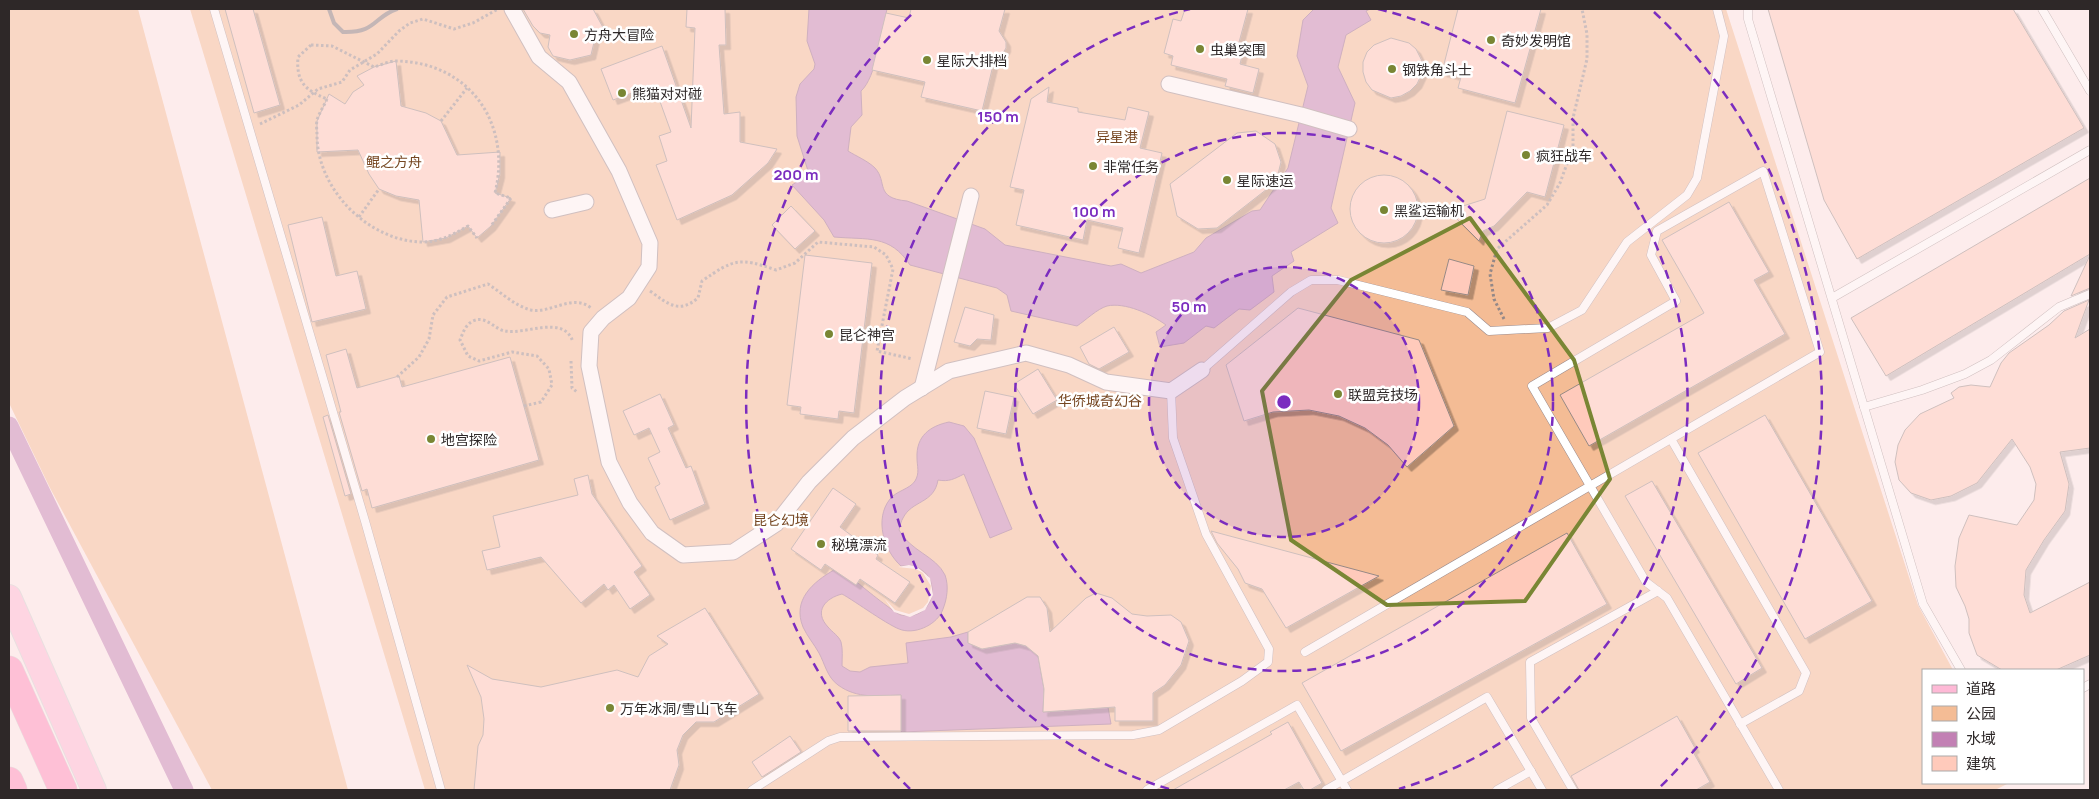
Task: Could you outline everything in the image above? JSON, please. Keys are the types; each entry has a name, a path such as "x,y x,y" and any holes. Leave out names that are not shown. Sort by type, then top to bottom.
{"highway":[{"path":"9,670 63,790"},
{"path":"9,781 13,790"}],"main road":[{"path":"9,597 94,790"}],"street":[{"path":"512,9 539,58 569,82 619,172 650,243 649,267 639,283 629,298 603,318 591,332 590,366 609,462 630,502 652,533 683,554 733,552 776,524 810,482 853,438 922,388 949,371 1026,353 1069,364 1106,382 1170,391 1202,370"},
{"path":"1169,84 1301,115 1349,129"},
{"path":"922,388 971,196"},
{"path":"552,210 586,202"}],"lane":[{"path":"214,9 362,512 441,790"},
{"path":"1202,370 1291,292 1311,280 1338,280 1467,312 1489,331 1548,328 1582,310 1627,242 1687,196 1697,178 1724,36 1717,9"},
{"path":"1748,9 1748,19 1923,604 1960,669"},
{"path":"2042,9 2090,91"},
{"path":"1832,298 2090,150"},
{"path":"1305,652 1590,486 1670,439 1820,352 1763,170 1657,231 1651,255 1676,301 1532,386 1590,486 1646,582 1667,598 1779,790"},
{"path":"1864,407 1922,390 1965,374 1991,360 2059,307 2090,294"},
{"path":"752,790 828,741 840,738 1132,735 1159,730 1242,681 1268,662 1269,650 1206,534 1173,438 1170,391"},
{"path":"1670,439 1806,672 1799,691 1740,724"},
{"path":"1573,790 1531,718 1530,662 1658,591"},
{"path":"1326,790 1487,697 1542,790"},
{"path":"1147,790 1296,705 1347,790"},
{"path":"1497,790 1531,771"}],"path":[{"path":"249,128 275,118 298,105 318,89 342,82 350,70 377,54 399,31 410,23 423,19 454,29 473,23 498,9"},
{"path":"1519,329 1502,318 1494,298 1490,274 1498,250 1547,204 1560,183 1573,146 1573,118 1587,59 1588,34 1582,9"},
{"path":"477,238 468,226 446,238 423,242 406,239 372,226 352,212 336,192 317,152 317,121 327,99 313,93 302,83 297,72 298,57 311,45 332,46 374,67 396,61 424,66 447,73 467,88 486,108 496,131 500,152 500,174 495,193 511,198 491,226"},
{"path":"441,121 467,88"},
{"path":"359,217 379,189"},
{"path":"639,283 674,307 688,307 698,298 702,281 722,268 737,262 750,261 776,270 794,263 818,242 874,247 886,255 893,270 877,351 928,363"},
{"path":"397,377 419,357 429,339 433,315 447,298 488,284 520,306 534,310 565,303 586,304 603,318"},
{"path":"524,406 541,402 552,385 549,369 537,356 520,353 512,352 479,361 468,356 460,340 465,327 474,321 486,320 504,331 556,326 566,330 573,340 572,348"},
{"path":"572,356 570,373 572,388 584,398 597,402"}],"highlighted area":[{"path":"1470,218 1574,360 1610,479 1525,601 1387,605 1291,540 1262,391 1351,280"}],"green space":[{"path":"9,9 138,9 348,790 212,790 50,488 9,403"},
{"name":"华侨城奇幻谷","path":"190,9 1726,9 1918,605 1952,669 1922,669 1922,784 2007,784 1995,790 425,790"}],"water":[{"path":"809,9 887,9 881,41 871,76 861,91 862,115 851,127 848,151 875,168 879,173 886,193 890,197 907,201 985,229 1005,245 1111,266 1121,264 1141,273 1194,252 1206,238 1252,211 1260,210 1288,168 1308,86 1297,56 1303,20 1314,9 1370,9 1366,11 1371,20 1346,35 1338,67 1355,103 1331,208 1338,223 1291,252 1294,261 1272,276 1274,292 1250,310 1239,309 1214,328 1206,326 1184,343 1160,347 1156,332 1166,325 1130,307 1114,305 1103,307 1077,326 1011,311 1007,295 997,288 910,265 894,248 877,240 834,237 824,220 792,185 809,174 797,136 796,97 800,84 814,69 815,64 807,41"},
{"path":"949,422 964,426 974,438 1012,529 990,538 964,474 951,480 938,480 932,494 907,512 899,530 910,543 936,563 945,575 947,592 940,614 937,619 926,627 914,631 902,630 889,624 842,594 836,596 823,606 822,616 841,642 842,666 850,671 860,672 870,667 908,663 906,643 951,637 968,632 968,643 982,649 1015,643 1026,646 1038,656 1044,689 1043,712 1108,707 1111,724 901,732 901,695 860,695 838,685 829,674 803,627 800,617 802,600 812,586 834,570 856,585 858,583 901,615 914,615 924,610 930,602 932,592 931,581 925,573 915,567 901,566 895,560 886,543 882,525 885,507 890,499 913,484 917,478 917,450 922,438 930,429"}],"pier":[{"path":"909,565 917,567 930,578 933,595 925,610 910,617 894,612 884,598 895,610 909,614 923,608 928,602 931,586 923,573 916,569 898,567"}],"building":[{"path":"225,9 253,9 280,105 254,113"},
{"name":"方舟大冒险","path":"523,9 593,9 606,33 595,38 591,55 570,60 553,56 548,47 550,35 540,33 533,26"},
{"path":"687,9 725,9 726,45 719,45 724,114 740,112 740,142 777,149 768,163 732,195 677,220 656,165 667,161 659,136 671,132 654,85 613,100 601,69 662,46 691,128 695,28 686,27"},
{"name":"星际大排档","path":"911,9 1005,9 999,31 1006,42 1006,48 1003,53 995,57 982,111 921,97 925,82 872,70 886,13 909,18"},
{"name":"虫巢突围","path":"1185,9 1248,9 1238,46 1244,48 1240,64 1259,69 1253,93 1225,86 1227,79 1171,65 1173,56 1164,53 1173,19 1181,21"},
{"name":"奇妙发明馆","path":"1458,9 1541,9 1515,103 1458,88 1461,77 1442,72"},
{"path":"1768,9 2013,9 2084,128 1857,259 1824,200"},
{"name":"钢铁角斗士","path":"1391,38 1409,43 1416,49 1425,67 1417,84 1410,91 1401,96 1391,98 1372,90 1366,82 1363,62 1367,52 1374,45"},
{"path":"396,61 401,106 426,113 441,121 457,155 500,152 500,174 495,193 511,198 491,226 477,238 468,226 446,238 423,242 419,200 396,196 379,189 369,174 358,150 317,152 317,121 329,94 345,104 353,92 364,85 357,76 374,67"},
{"name":"非常任务","path":"1049,87 1047,102 1078,108 1078,112 1125,120 1128,107 1149,112 1140,148 1162,153 1139,253 1118,248 1123,228 1087,220 1083,240 1016,225 1024,190 1010,187 1031,99"},
{"name":"疯狂战车","path":"1507,111 1564,125 1545,197 1527,192 1494,226 1483,231 1479,241 1456,218 1460,207 1485,199"},
{"name":"星际速运","path":"1256,131 1275,144 1281,162 1276,182 1217,228 1198,229 1177,216 1170,184 1237,133"},
{"name":"黑鲨运输机","path":"1384,175 1397,178 1408,185 1415,196 1418,209 1415,222 1408,233 1397,240 1384,243 1371,240 1360,233 1353,222 1350,209 1353,196 1360,185 1371,178"},
{"path":"2090,178 2090,254 1886,376 1851,318"},
{"path":"1729,202 1769,272 1754,280 1785,334 1589,446 1560,395 1704,313 1662,240"},
{"path":"791,206 815,231 795,249 772,225"},
{"path":"322,217 336,276 357,271 366,309 312,322 288,225"},
{"name":"昆仑神宫","path":"805,255 872,263 854,413 839,411 838,419 800,414 801,407 787,405"},
{"path":"2090,255 2090,288 2071,296"},
{"path":"1449,259 1474,266 1468,295 1441,290"},
{"path":"2089,300 2075,338 2090,329 2090,448 2060,452 2069,484 2065,511 2044,540 2026,570 2024,595 2030,613 2090,582 2090,655 2058,669 2000,669 1977,655 1969,633 1969,619 1956,587 1955,566 1959,538 1969,515 2017,525 2034,500 2036,484 2030,467 2012,439 1977,483 1951,496 1931,500 1911,493 1899,480 1895,462 1898,445 1905,430 1920,414 1954,398 1951,393 1959,387 1971,385 1990,387 2001,363 2009,353 2049,325 2064,311"},
{"path":"965,307 994,315 991,340 977,339 970,346 954,342"},
{"name":"联盟竞技场","path":"1298,308 1419,340 1454,426 1407,467 1388,445 1365,428 1339,416 1309,410 1273,412 1244,421 1226,365"},
{"path":"1114,327 1129,352 1099,369 1089,364 1080,347"},
{"name":"地宫探险","path":"346,349 357,388 399,376 402,387 510,357 539,460 372,508 367,489 362,491 339,412 341,412 326,355"},
{"path":"1038,369 1057,400 1033,414 1014,384"},
{"path":"985,391 1014,397 1006,434 977,428"},
{"path":"660,394 674,425 668,428 686,468 691,466 705,504 670,520 655,487 660,484 648,458 660,452 649,428 634,435 623,411"},
{"path":"328,415 351,494 345,496 323,417"},
{"path":"1765,415 1872,601 1805,639 1698,453"},
{"path":"588,475 592,494 642,566 634,572 650,595 630,609 614,585 608,590 604,584 581,603 541,557 487,570 482,551 500,547 493,516 578,495 574,479"},
{"path":"1652,481 1762,668 1736,684 1625,496"},
{"name":"秘境漂流","path":"833,488 856,504 840,527 878,555 876,559 910,582 895,603 860,579 856,585 825,564 821,570 791,549"},
{"path":"1211,531 1379,576 1286,628 1262,589 1245,583 1238,569 1217,543"},
{"path":"1567,533 1607,604 1341,751 1302,683"},
{"path":"1096,593 1112,598 1132,614 1147,616 1171,615 1181,622 1189,641 1181,665 1165,685 1153,693 1153,721 1115,721 1115,707 1043,712 1044,689 1038,656 1026,646 1015,643 982,649 968,643 968,632 1027,597 1040,597 1047,608 1050,632 1086,598"},
{"name":"万年冰洞/雪山飞车","path":"705,608 759,694 714,722 696,722 683,735 677,750 679,765 670,790 474,790 478,746 483,735 484,719 481,697 467,665 492,679 541,687 617,670 638,677 649,656 668,644 657,636"},
{"path":"901,695 901,731 848,731 848,696"},
{"path":"1677,716 1695,748 1692,750 1710,782 1696,790 1579,790 1571,776"},
{"path":"1288,722 1322,783 1310,790 1304,790 1299,782 1284,790 1173,790 1272,734 1270,732"},
{"path":"790,736 801,752 762,777 752,762"}],"waterway":[{"path":"9,426 184,790"}],"railway":[{"path":"329,9 334,23 343,32 362,30 374,24 389,12 397,9"}],"place":[{"name":"方舟大冒险","path":"574,34"},
{"name":"奇妙发明馆","path":"1491,40"},
{"name":"虫巢突围","path":"1200,49"},
{"name":"星际大排档","path":"927,60"},
{"name":"钢铁角斗士","path":"1392,69"},
{"name":"熊猫对对碰","path":"622,93"},
{"name":"疯狂战车","path":"1526,155"},
{"name":"非常任务","path":"1093,166"},
{"name":"星际速运","path":"1227,180"},
{"name":"黑鲨运输机","path":"1384,210"},
{"name":"昆仑神宫","path":"829,334"},
{"name":"联盟竞技场","path":"1338,394"},
{"name":"地宫探险","path":"431,439"},
{"name":"秘境漂流","path":"821,544"},
{"name":"万年冰洞/雪山飞车","path":"610,708"}],"park label":[{"name":"异星港","path":"1117,136"},
{"name":"鲲之方舟","path":"394,161"},
{"name":"昆仑幻境","path":"781,519"}]}
